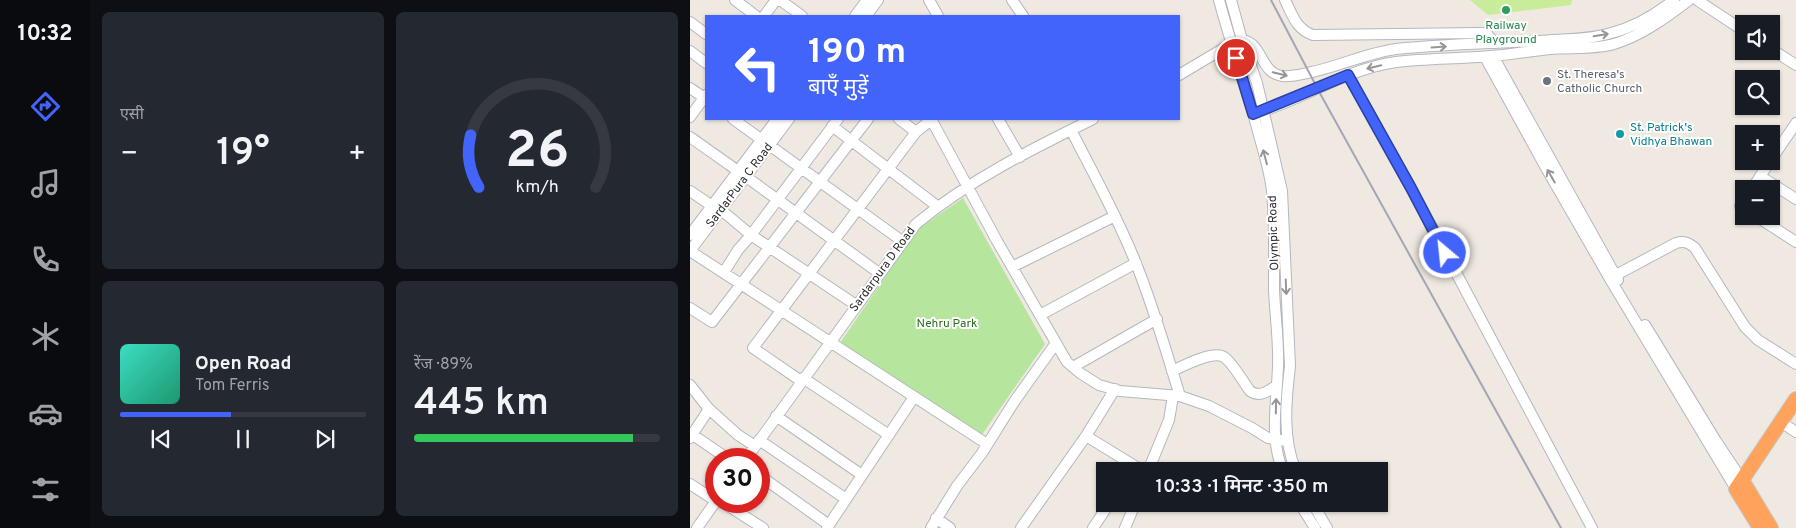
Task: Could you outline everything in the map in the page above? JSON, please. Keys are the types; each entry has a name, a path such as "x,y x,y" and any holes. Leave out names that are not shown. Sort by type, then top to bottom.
{"highway":[{"path":"1742,489 1796,399"},
{"path":"1742,489 1792,429 1796,413"},
{"path":"1742,489 1760,528"},
{"path":"1742,489 1771,528"}],"street":[{"path":"735,0 755,15"},
{"path":"765,15 776,0"},
{"path":"780,0 801,15"},
{"path":"865,9 878,0"},
{"path":"928,0 937,15"},
{"path":"1012,0 1022,15"},
{"name":"Olympic Road","path":"1219,0 1231,44 1274,178 1282,191 1290,366 1287,441 1293,462"},
{"name":"Olympic Road","path":"1231,0 1264,111 1274,178 1274,290 1278,366 1275,440 1279,462"},
{"path":"1285,0 1297,25 1313,36 1481,33 1488,34 1501,43 1506,54"},
{"path":"1180,74 1231,44 1242,40 1252,44 1265,66 1272,72 1277,75 1291,76 1326,70 1362,56 1396,49 1576,39 1611,33 1645,20 1674,0"},
{"path":"1253,114 1348,75 1395,62 1489,56 1613,44 1626,40 1646,29 1689,0"},
{"path":"1697,0 1735,25"},
{"path":"690,22 705,33"},
{"path":"690,51 705,62"},
{"path":"1780,55 1796,65"},
{"path":"1489,56 1616,275 1716,441 1742,489"},
{"path":"1489,56 1545,166 1610,279 1742,489"},
{"path":"1348,75 1411,188 1592,528"},
{"path":"690,88 705,96"},
{"path":"690,116 705,98"},
{"path":"734,120 902,241"},
{"name":"SardarPura C Road","path":"766,142 777,120"},
{"name":"SardarPura C Road","path":"690,251 716,208 742,173 766,142 788,120"},
{"path":"690,308 712,322 867,120"},
{"path":"899,120 916,132"},
{"path":"889,435 752,348 916,132 930,120"},
{"path":"932,120 1012,267 1067,362 1099,384 1115,389 1176,396 1209,406 1268,438 1287,441"},
{"path":"999,120 1020,157"},
{"name":"Sardarpura D Road","path":"754,448 916,224 967,186 1091,120"},
{"path":"724,272 738,250 752,235 835,123 851,141 938,206"},
{"path":"1780,147 1796,123"},
{"path":"1071,130 1115,216 1136,263 1157,319 1172,371 1176,396 1169,420 1152,462"},
{"path":"690,136 879,273"},
{"path":"1758,180 1764,170"},
{"path":"1760,176 1796,199"},
{"path":"690,190 752,235 810,272 856,305"},
{"name":"SardarPura C Road","path":"690,236 716,208"},
{"path":"1012,267 1115,216"},
{"path":"1770,225 1796,242"},
{"path":"1616,275 1676,243 1688,242 1695,248 1740,320 1751,334 1796,364"},
{"path":"690,251 742,283 987,444"},
{"path":"1040,315 1136,263"},
{"path":"1073,366 1157,319"},
{"path":"950,528 933,523 1056,343"},
{"path":"1172,371 1207,356 1220,356 1228,361 1250,392 1264,394 1276,386"},
{"path":"690,385 709,409 738,435 757,443 846,499"},
{"path":"1021,528 1086,436 1115,389"},
{"path":"770,483 828,526 914,397"},
{"path":"709,409 691,435 711,448"},
{"path":"776,416 862,474"},
{"path":"1086,436 1124,462"},
{"path":"690,484 705,494"},
{"path":"1093,528 1104,512"},
{"path":"1125,528 1132,512"},
{"path":"1305,512 1315,528"},
{"path":"1318,512 1327,528"},
{"path":"697,528 708,513"},
{"path":"739,513 763,528"}],"green space":[{"name":"Railway Playground","path":"1470,0 1572,0 1571,5 1488,15"},
{"name":"Nehru Park","path":"963,198 1045,344 981,436 840,343 918,229"}],"railway":[{"path":"1271,0 1322,97 1561,528"}],"place":[{"name":"Railway Playground","path":"1506,10"},
{"name":"St. Theresa's Catholic Church","path":"1547,81"},
{"name":"St. Patrick's Vidhya Bhawan","path":"1620,134"}],"route":[{"path":"1236,58 1253,114 1348,75 1445,253"}]}
